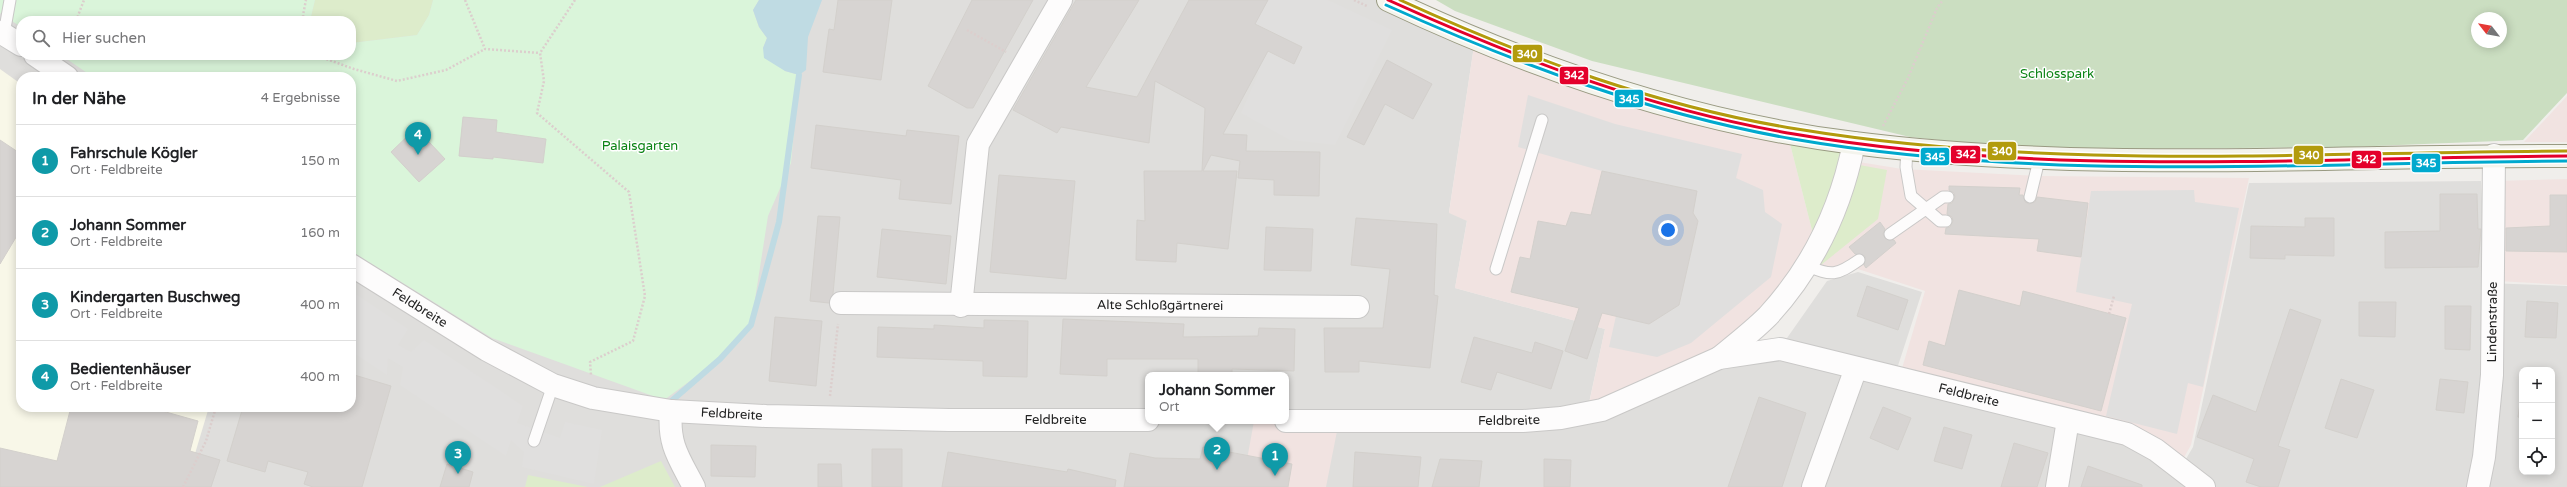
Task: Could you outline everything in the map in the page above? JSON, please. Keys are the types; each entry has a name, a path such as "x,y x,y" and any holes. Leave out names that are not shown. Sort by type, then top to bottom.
{"street":[{"path":"961,306 978,144 1061,0"},
{"path":"1388,0 1448,28 1563,72 1636,96 1708,116 1863,144 2039,160 2494,155 2567,156"},
{"path":"42,60 60,72"},
{"name":"Feldbreite","path":"1719,358 1767,316 1807,266 1830,222 1847,173 1863,144"},
{"name":"Lindenstraße","path":"2478,487 2484,456 2492,375 2494,155"},
{"name":"Feldbreite","path":"356,267 487,350 553,385 593,398 672,411 830,418 1145,420"},
{"name":"Alte Schloßgärtnerei","path":"841,303 961,306 1358,307"},
{"name":"Feldbreite","path":"1289,421 1523,421 1561,418 1602,410 1719,358 1780,348 2127,434 2156,450 2204,487"},
{"path":"1813,487 1856,368"},
{"path":"672,411 669,429 673,448 694,487"},
{"path":"2057,487 2068,420"}],"lane":[{"path":"8,37 10,0"},
{"path":"1496,269 1542,120"},
{"path":"1907,148 1906,167 1911,196 1928,209 1940,221 1946,221"},
{"path":"2030,197 2039,160"},
{"path":"1890,234 1928,209 1943,197 1948,197"},
{"path":"1807,266 1829,274 1846,270 1859,260"},
{"path":"534,441 553,385"}],"path":[{"path":"78,16 84,0"},
{"path":"303,16 306,0"},
{"path":"465,0 485,50"},
{"path":"575,0 540,53 544,81 537,113 630,192 645,296 633,342 590,362 593,398"},
{"path":"1863,144 1908,78 1937,8 1943,0"},
{"path":"967,30 1025,62"},
{"path":"329,60 354,69 397,81 446,70 485,50 540,53"},
{"path":"2109,314 2114,296"},
{"path":"830,418 830,396 841,303"},
{"path":"183,487 206,441 215,412"}],"shaded area":[{"path":"0,0 1388,0 1475,39 1449,212 1467,220 1455,288 1605,329 1587,412 1780,348 1827,281 1858,272 1922,292 1893,381 2124,438 2179,471 2193,447 2249,183 2481,181 2486,283 2567,286 2567,487 0,487"},
{"path":"1268,0 1328,0 1392,30 1335,145 1290,140 1241,113 1259,72 1218,52 1242,49"},
{"path":"1475,39 1787,132 1812,230 1807,266 1719,358 1587,413 1605,329 1455,288 1467,221 1449,213"},
{"path":"0,69 16,80 16,412 208,412 185,487 0,487"},
{"path":"1528,95 1615,124 1742,154 1736,178 1763,190 1765,212 1782,224 1771,277 1691,343 1657,357 1609,347 1616,316 1649,324 1679,305 1698,221 1693,213 1696,191 1602,171 1518,147"},
{"path":"2567,96 2567,142 2524,142"},
{"path":"1853,161 1902,169 2040,176 2249,178 2191,445 2182,461 1900,375 1925,291 1858,269 1829,278 1812,270"},
{"path":"2567,179 2567,285 2498,281 2494,181"},
{"path":"2194,190 2195,202 2239,208 2203,387 2188,383 2177,434 2106,416 2132,304 2076,292 2091,191"},
{"path":"356,294 408,329 398,345 411,352 424,340 523,406 517,423 560,438 565,422 602,430 594,484 522,467 524,452 511,440 506,456 400,385 403,367 388,358 387,375 356,354"},
{"path":"1289,421 1339,421 1326,487 1242,487 1253,424 1289,424"}],"green space":[{"path":"0,0 315,0 311,16 16,16 16,24 0,13"},
{"path":"315,0 433,0 429,15 417,35 356,42 356,16 311,16"},
{"name":"Palaisgarten","path":"433,0 759,0 753,10 759,27 767,38 763,48 785,71 799,75 791,163 768,216 751,325 720,359 664,400 492,338 356,254 356,72 86,72 68,60 356,60 356,42 417,35 429,15","holes":["463,117 497,120 493,159 459,156","416,128 445,159 419,182 391,152"]},
{"name":"Schlosspark","path":"1436,0 2567,0 2567,93 2523,140 2350,147 2040,150 1910,137 1592,61 1455,11"},
{"path":"1787,132 1854,143 1807,266 1812,230"},
{"path":"1854,164 1887,170 1878,219 1821,265 1814,263"},
{"path":"661,461 675,487 600,487"},
{"path":"528,475 588,487 525,487"}],"water":[{"path":"759,0 822,0 808,37 806,70 799,75 785,71 764,58 763,48 767,38 759,27 753,10"}],"building":[{"path":"838,0 892,0 881,80 823,72 829,29 834,30"},
{"path":"972,0 1033,0 973,108 967,108 928,86"},
{"path":"1076,0 1139,0 1086,87 1137,97 1189,0 1268,0 1255,24 1302,47 1294,64 1268,51 1223,134 1247,135 1246,151 1320,152 1319,196 1274,195 1274,180 1238,178 1240,161 1211,155 1203,171 1237,171 1228,249 1177,243 1176,262 1136,260 1137,220 1145,221 1144,171 1202,171 1205,108 1155,81 1149,143 1061,127 1057,133 1013,110"},
{"path":"1387,60 1432,84 1413,119 1385,104 1364,145 1347,137"},
{"path":"463,117 497,120 496,132 546,139 543,163 493,157 493,159 459,156"},
{"path":"816,125 906,136 907,130 959,136 951,204 899,199 901,180 811,168"},
{"path":"416,128 445,159 419,182 391,152"},
{"path":"0,140 16,151 16,237 0,264"},
{"path":"1602,171 1697,191 1693,213 1698,221 1679,305 1649,324 1602,313 1587,359 1565,351 1579,308 1511,292 1520,257 1530,259 1538,221 1566,226 1571,212 1591,215"},
{"path":"999,175 1075,181 1066,279 990,272"},
{"path":"1949,186 2020,188 2019,195 2023,195 2025,202 2029,204 2035,202 2037,197 2088,203 2081,257 2037,251 2039,239 1945,234 1946,228 1950,227 1953,221 1952,217 1947,214 1948,204 1952,203 1955,197 1954,193 1949,190"},
{"path":"2440,194 2477,194 2478,229 2481,229 2478,267 2385,268 2385,232 2440,231"},
{"path":"2550,195 2567,195 2567,252 2506,251 2506,228 2550,226"},
{"path":"818,216 840,217 833,294 829,303 810,301"},
{"path":"1356,218 1437,224 1434,295 1438,296 1430,368 1359,361 1359,372 1325,372 1324,328 1383,328 1390,269 1351,265"},
{"path":"2305,218 2334,218 2334,256 2285,255 2285,259 2250,258 2251,226 2305,227"},
{"path":"1880,222 1885,229 1883,234 1885,238 1894,240 1896,243 1866,268 1864,265 1865,256 1855,254 1849,247"},
{"path":"1266,227 1313,229 1311,271 1264,270"},
{"path":"882,229 951,236 946,284 877,277"},
{"path":"1867,286 1908,300 1898,330 1857,316"},
{"path":"1959,290 2020,306 2023,291 2126,318 2101,411 1923,365 1929,341 1945,346"},
{"path":"2527,301 2558,303 2556,338 2525,337"},
{"path":"2359,302 2396,302 2395,337 2359,336"},
{"path":"2445,306 2471,306 2470,350 2445,349"},
{"path":"2290,309 2321,320 2278,446 2290,450 2278,487 2261,487 2246,482 2254,459 2197,437 2213,395 2256,412"},
{"path":"775,317 822,321 816,386 769,381"},
{"path":"1063,319 1184,324 1183,337 1258,336 1259,328 1295,329 1294,371 1232,369 1232,372 1198,372 1198,359 1107,359 1107,376 1060,374"},
{"path":"984,320 1028,321 1027,377 983,376 983,361 877,357 878,327 934,329 934,325 984,328"},
{"path":"1474,337 1532,353 1535,342 1563,351 1551,389 1497,372 1491,390 1461,382"},
{"path":"356,376 391,386 362,487 313,487 304,484 308,472 268,461 265,472 227,461 242,412 356,412"},
{"path":"2341,379 2374,390 2357,438 2325,428"},
{"path":"2440,379 2468,382 2464,413 2436,410"},
{"path":"1759,397 1806,413 1782,487 1728,487"},
{"path":"1883,407 1911,418 1898,450 1870,438"},
{"path":"70,412 166,412 198,421 190,451 220,460 211,487 0,487 0,448 57,461"},
{"path":"1944,427 1972,435 1962,469 1934,461"},
{"path":"2014,443 2048,453 2037,487 2001,487"},
{"path":"711,445 756,446 755,477 711,476"},
{"path":"1203,447 1292,464 1288,487 1124,487 1130,453 1155,458 1200,459"},
{"path":"872,449 902,449 902,487 872,487"},
{"path":"948,452 1067,472 1068,469 1116,480 1115,487 942,487"},
{"path":"1355,452 1421,457 1418,487 1353,487"},
{"path":"1440,459 1482,461 1479,487 1432,487"},
{"path":"1544,459 1571,460 1570,487 1544,487"},
{"path":"447,464 473,472 469,487 440,487"},
{"path":"818,464 841,464 842,487 818,487"},
{"path":"2088,466 2142,485 2142,487 2081,487"}],"waterway":[{"path":"668,404 720,359 751,325 779,222 799,75"}],"transit line":[{"name":"342","path":"1388,0 1437,22 1536,62 1638,97 1741,124 1794,134 1890,148 1986,156 2083,161 2277,161 2567,156"},
{"name":"340","path":"1400,0 1496,42 1545,61 1644,94 1746,120 1797,129 1893,142 1988,150 2085,155 2278,156 2567,151"},
{"name":"345","path":"1386,5 1435,27 1535,67 1636,101 1688,116 1793,139 1889,153 1985,161 2082,166 2179,167 2567,161"}],"place":[{"name":"Bedientenhäuser","path":"418,155"},
{"name":"Johann Sommer","path":"1217,470"},
{"name":"Kindergarten Buschweg","path":"458,474"},
{"name":"Fahrschule Kögler","path":"1275,476"}]}
